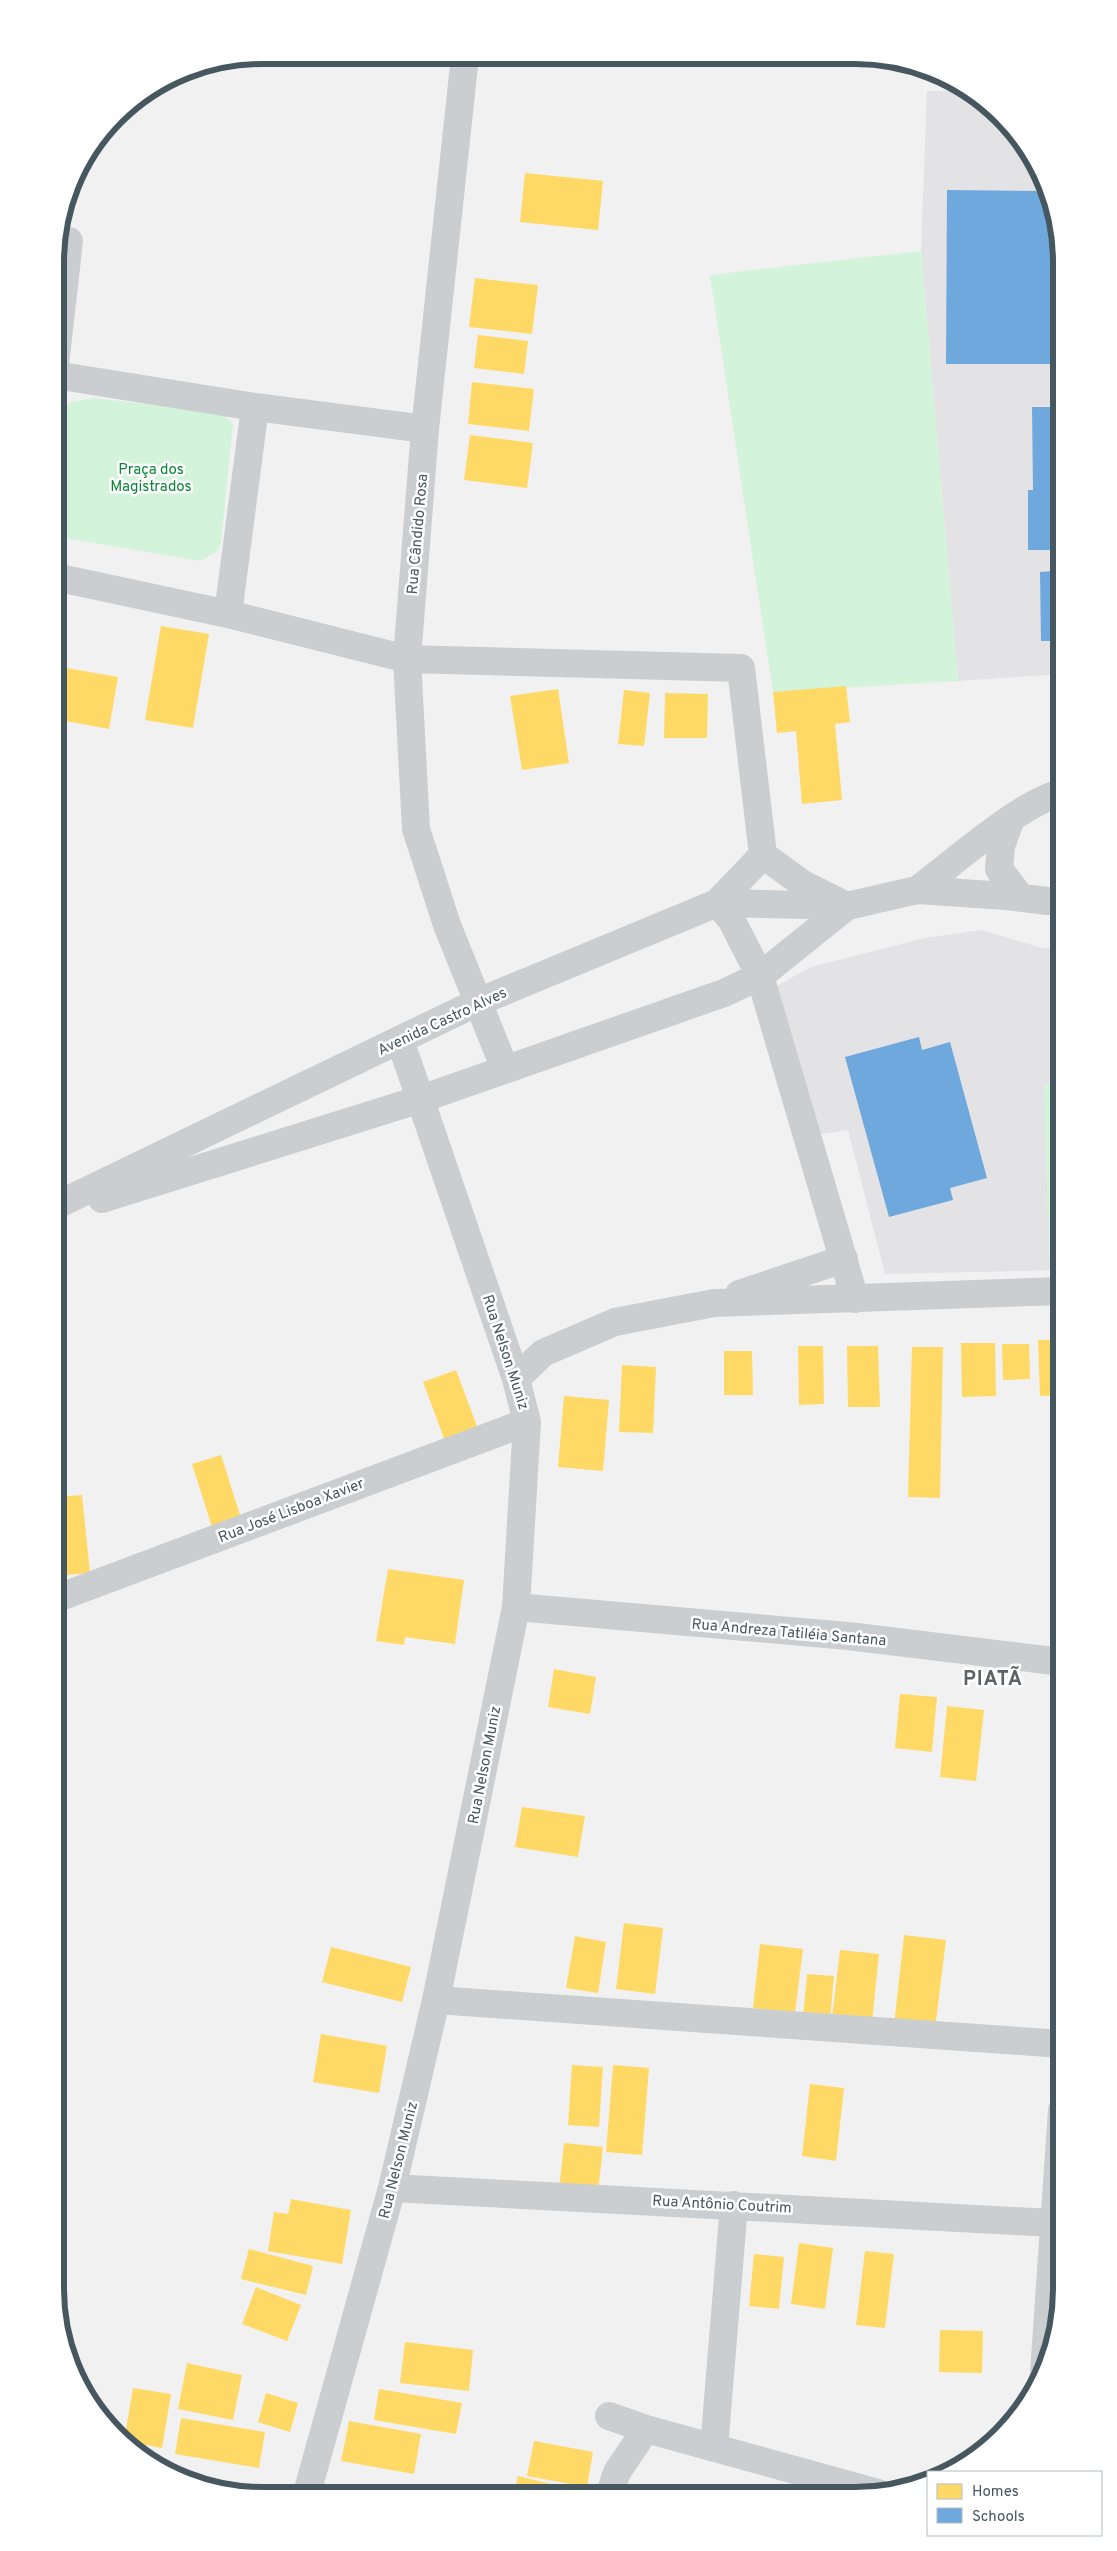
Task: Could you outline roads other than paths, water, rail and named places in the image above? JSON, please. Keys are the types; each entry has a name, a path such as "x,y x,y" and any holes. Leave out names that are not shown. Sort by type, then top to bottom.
{"street":[{"name":"Rua Cândido Rosa","path":"464,64 425,429 406,659 416,829 447,924 506,1069"},
{"path":"64,283 68,241 65,240"},
{"path":"64,376 255,407 425,429"},
{"path":"228,614 255,407"},
{"path":"64,579 228,614 406,659 741,668 763,855 803,884 847,906"},
{"name":"Avenida Castro Alves","path":"917,890 1011,819 1053,794"},
{"path":"1011,819 1001,846 999,869 1021,898"},
{"path":"763,855 717,903 731,920 760,976 855,1299"},
{"name":"Avenida Castro Alves","path":"64,1202 478,1002 717,903 847,906 917,890 1053,900"},
{"name":"Avenida Castro Alves","path":"64,1211 421,1099 724,993 760,976 847,906"},
{"name":"Rua Nelson Muniz","path":"309,2487 392,2188 436,2000 516,1607 528,1422 516,1379 400,1040"},
{"path":"516,1379 543,1353 615,1322 714,1303 844,1259"},
{"path":"714,1303 1053,1291"},
{"name":"Rua José Lisboa Xavier","path":"64,1596 528,1422"},
{"name":"Rua Andreza Tatiléia Santana","path":"516,1607 848,1636 1053,1661"},
{"path":"436,2000 1053,2043"},
{"name":"Rua Antônio Coutrim","path":"392,2188 734,2205 1053,2224"},
{"path":"714,2448 734,2205"},
{"path":"1046,2345 1053,2224"},
{"path":"609,2416 646,2429 856,2487"},
{"path":"612,2487 617,2472 646,2429"}],"district":[{"name":"PIATÃ","path":"993,1678"}],"park label":[{"name":"Praça dos Magistrados","path":"151,478"}]}
